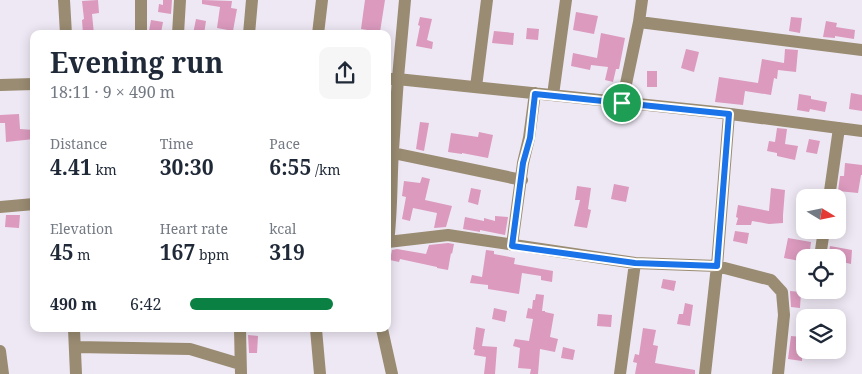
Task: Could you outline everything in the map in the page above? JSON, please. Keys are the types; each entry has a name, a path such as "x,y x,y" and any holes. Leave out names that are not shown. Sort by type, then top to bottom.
{"street":[{"path":"64,0 66,30"},
{"path":"141,0 142,30"},
{"path":"178,30 180,0"},
{"path":"249,30 252,0"},
{"path":"318,30 322,0"},
{"path":"391,174 393,153 392,79 405,0"},
{"path":"476,87 487,0"},
{"path":"553,96 566,0"},
{"path":"622,103 642,0"},
{"path":"639,22 862,50"},
{"path":"392,79 729,114 862,131"},
{"path":"0,85 30,84"},
{"path":"512,246 523,163 530,138 535,94"},
{"path":"706,374 729,114"},
{"path":"830,189 839,128"},
{"path":"393,153 522,180"},
{"path":"0,207 30,204"},
{"path":"391,242 448,235 635,263 717,266 771,280 782,292 784,315 778,374"},
{"path":"620,374 635,263"},
{"path":"74,332 76,374"},
{"path":"75,347 190,349 241,369 240,332"},
{"path":"316,332 320,374"},
{"path":"383,332 392,374"},
{"path":"0,351 4,374"}],"building":[{"path":"98,0 99,13 92,14 94,30 83,30 82,20 84,19 82,1"},
{"path":"163,0 172,0 171,14 158,12 159,4 163,5"},
{"path":"202,0 232,1 231,8 237,9 233,30 217,28 220,7 202,4"},
{"path":"365,0 385,0 380,30 361,29"},
{"path":"576,12 598,16 594,34 573,30"},
{"path":"420,17 432,19 427,40 433,42 432,49 416,46"},
{"path":"791,17 802,18 800,33 789,31"},
{"path":"196,19 206,21 205,30 194,30"},
{"path":"151,20 163,22 162,30 149,30"},
{"path":"826,21 837,23 836,27 855,30 854,39 835,36 835,38 823,37"},
{"path":"527,28 539,29 538,40 526,39"},
{"path":"494,31 514,33 513,45 492,43"},
{"path":"601,33 625,38 619,69 616,69 613,82 605,80 608,67 591,65 590,70 571,66 573,53 597,58"},
{"path":"686,49 699,52 694,72 681,68"},
{"path":"785,49 798,50 796,72 778,70 777,79 774,78 771,95 745,91 743,105 715,102 719,77 758,83 762,59 784,63"},
{"path":"647,71 657,71 657,87 647,87"},
{"path":"851,93 862,95 862,111 849,109"},
{"path":"799,94 811,96 811,99 827,102 825,112 810,109 809,112 797,110"},
{"path":"19,114 20,129 30,130 30,139 6,142 5,123 0,123 0,115"},
{"path":"420,122 429,123 424,151 416,149"},
{"path":"777,128 787,129 785,144 798,146 795,160 777,156 777,153 767,151 769,141 775,142"},
{"path":"479,132 493,135 488,158 448,152 451,133 478,137"},
{"path":"809,139 820,141 817,154 806,152"},
{"path":"845,163 862,165 858,193 846,192 846,189 838,189 840,176 844,176"},
{"path":"422,177 430,179 425,200 452,206 446,227 434,228 437,213 413,208 410,221 402,219 406,197 402,196 404,181 420,183"},
{"path":"614,184 629,187 626,202 611,199"},
{"path":"577,186 591,188 588,209 591,210 587,228 574,226 580,200 575,200"},
{"path":"471,188 481,190 478,205 468,202"},
{"path":"771,188 785,190 783,223 769,224 752,221 751,225 736,225 738,205 769,211"},
{"path":"6,215 20,215 19,228 5,227"},
{"path":"495,216 508,217 505,235 463,229 465,217 484,221 484,218 495,221"},
{"path":"735,231 749,233 747,244 733,241"},
{"path":"788,238 811,242 810,249 796,249 796,260 784,258"},
{"path":"454,244 448,270 400,259 399,262 391,260 392,250 397,249 426,254 429,245"},
{"path":"830,246 852,250 851,264 846,263 846,249 830,249"},
{"path":"486,250 494,251 494,254 515,258 514,264 553,271 552,282 541,280 541,276 522,273 519,294 488,289 488,285 470,283 472,275 482,277"},
{"path":"663,279 676,281 674,291 661,288"},
{"path":"790,291 796,292 796,299 801,299 800,308 791,307"},
{"path":"536,294 544,295 542,311 554,314 550,337 558,339 555,352 540,349 538,374 530,374 531,369 518,368 520,348 513,346 515,339 529,341 533,319 526,318 528,308 532,309"},
{"path":"685,303 693,305 690,326 677,324 679,314 683,314"},
{"path":"494,308 507,311 505,322 492,319"},
{"path":"598,314 612,315 611,327 597,326"},
{"path":"476,327 485,329 482,346 497,347 495,374 484,374 486,357 474,355"},
{"path":"643,328 656,330 653,345 658,346 655,363 695,370 695,374 635,374 637,363 633,362 635,354 639,355"},
{"path":"248,335 258,336 257,353 249,353"},
{"path":"791,336 796,336 796,359 802,359 802,361 788,359"},
{"path":"563,347 575,350 573,360 561,358"}],"route":[{"path":"535,94 622,103 729,114 717,266 635,263 512,246 523,163 530,138 535,94"}]}
